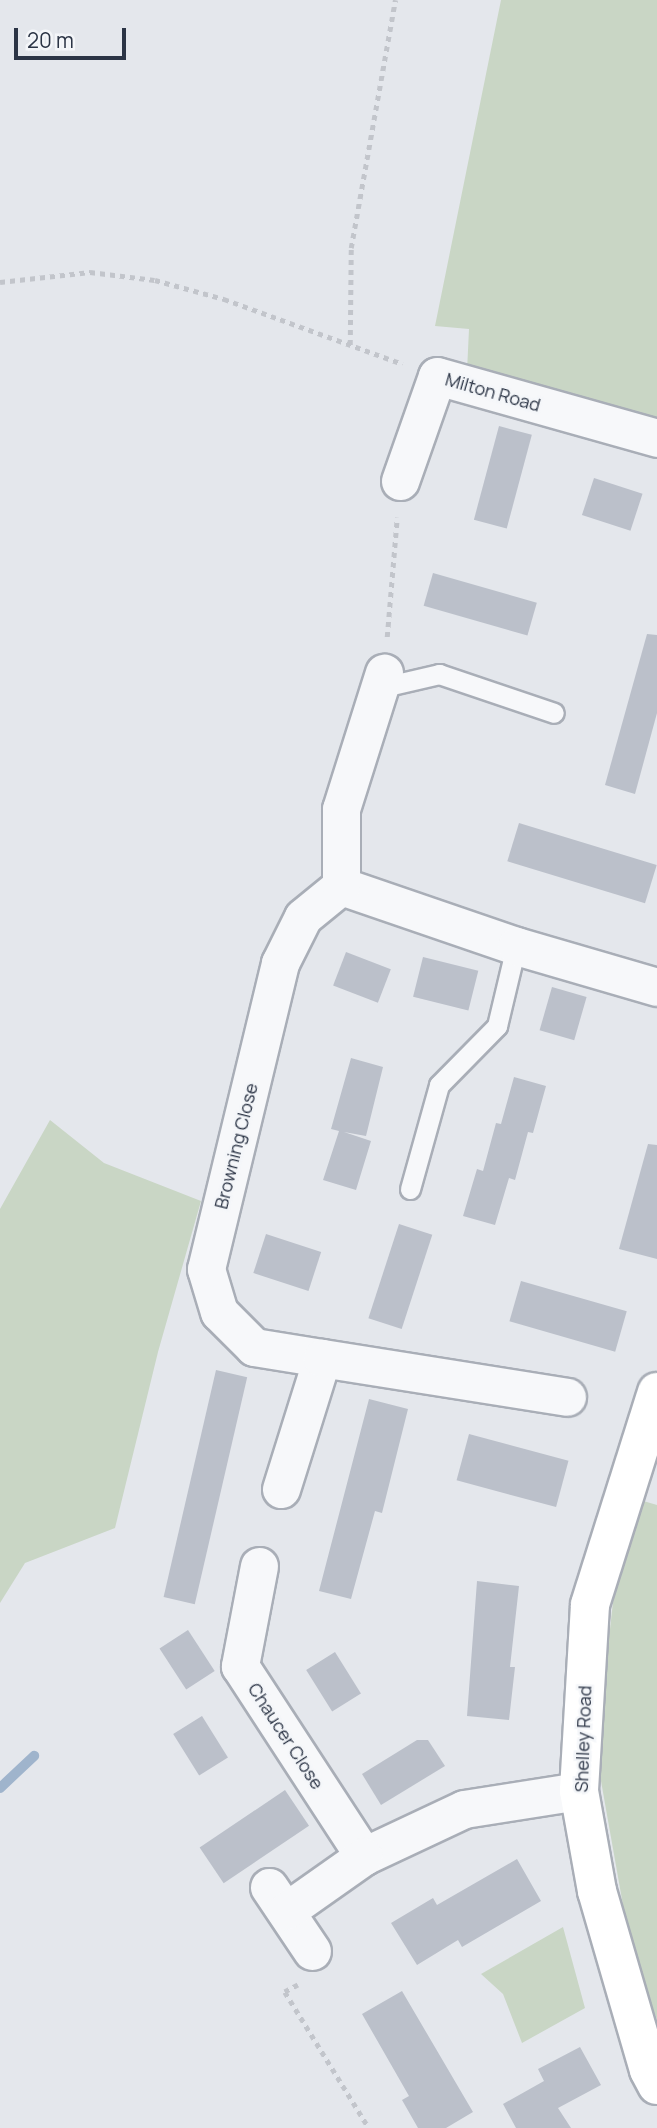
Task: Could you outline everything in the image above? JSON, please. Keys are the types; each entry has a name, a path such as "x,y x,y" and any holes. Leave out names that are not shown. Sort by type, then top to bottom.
{"street":[{"name":"Milton Road","path":"400,481 437,376 657,438"},
{"path":"382,680 341,809 341,886 516,946 657,987"},
{"name":"Browning Close","path":"341,886 303,917 280,963 206,1269 219,1311 254,1347 567,1397"},
{"path":"281,1489 323,1358"},
{"name":"Shelley Road","path":"657,1392 590,1605 579,1791 597,1891 649,2070 657,2085"},
{"name":"Chaucer Close","path":"259,1566 240,1666 364,1856"},
{"path":"312,1951 277,1899 464,1809 579,1791"}],"lane":[{"path":"382,680 439,674 554,713"},
{"path":"410,1189 439,1085 497,1026 516,946"}],"path":[{"path":"350,345 351,248 395,0"},
{"path":"0,282 90,272 155,280 224,299 437,376"},
{"path":"382,680 400,481"},
{"path":"312,1951 326,1969 285,1992 369,2128"}],"green space":[{"path":"501,0 657,0 657,425 467,371 469,329 435,326"},
{"path":"50,1120 104,1163 201,1201 158,1352 115,1528 25,1563 0,1603 0,1209"},
{"path":"640,1500 657,1505 657,2020 629,1939 601,1781 601,1710 613,1602"},
{"path":"563,1927 585,2008 522,2043 503,1994 481,1974"}],"building":[{"path":"499,426 532,435 507,528 474,520"},
{"path":"594,478 643,494 630,531 582,515"},
{"path":"433,573 537,603 527,635 424,606"},
{"path":"647,634 657,635 657,713 635,794 605,785"},
{"path":"519,823 657,865 645,903 507,861"},
{"path":"346,952 391,969 378,1003 333,986"},
{"path":"423,957 478,971 468,1011 413,997"},
{"path":"552,987 587,997 574,1040 540,1030"},
{"path":"351,1058 383,1067 366,1136 344,1132 371,1141 356,1190 323,1180 339,1131 331,1129"},
{"path":"514,1077 546,1086 533,1133 528,1132 515,1180 509,1178 495,1225 463,1216 477,1169 483,1171 496,1123 501,1124"},
{"path":"648,1144 657,1145 657,1259 619,1249"},
{"path":"399,1224 432,1235 402,1329 368,1318"},
{"path":"266,1234 321,1252 308,1291 253,1273"},
{"path":"521,1281 627,1311 615,1352 509,1321"},
{"path":"216,1370 247,1377 195,1604 164,1597"},
{"path":"369,1399 408,1409 382,1513 375,1511 351,1599 319,1591"},
{"path":"469,1434 568,1461 556,1507 457,1480"},
{"path":"477,1581 519,1586 510,1667 515,1667 509,1720 467,1716"},
{"path":"188,1630 215,1671 186,1690 159,1649"},
{"path":"335,1652 361,1694 332,1712 306,1670"},
{"path":"202,1716 228,1758 199,1776 173,1734"},
{"path":"417,1740 428,1740 445,1766 381,1805 362,1774"},
{"path":"285,1790 309,1826 224,1883 200,1848"},
{"path":"517,1859 541,1901 462,1947 458,1940 417,1965 391,1923 433,1898 437,1905"},
{"path":"402,1991 473,2112 446,2128 418,2128 402,2100 409,2096 362,2014"},
{"path":"580,2047 601,2085 558,2108 571,2128 516,2128 503,2104 544,2081 538,2069"}],"waterway":[{"path":"0,1788 34,1756"}]}
